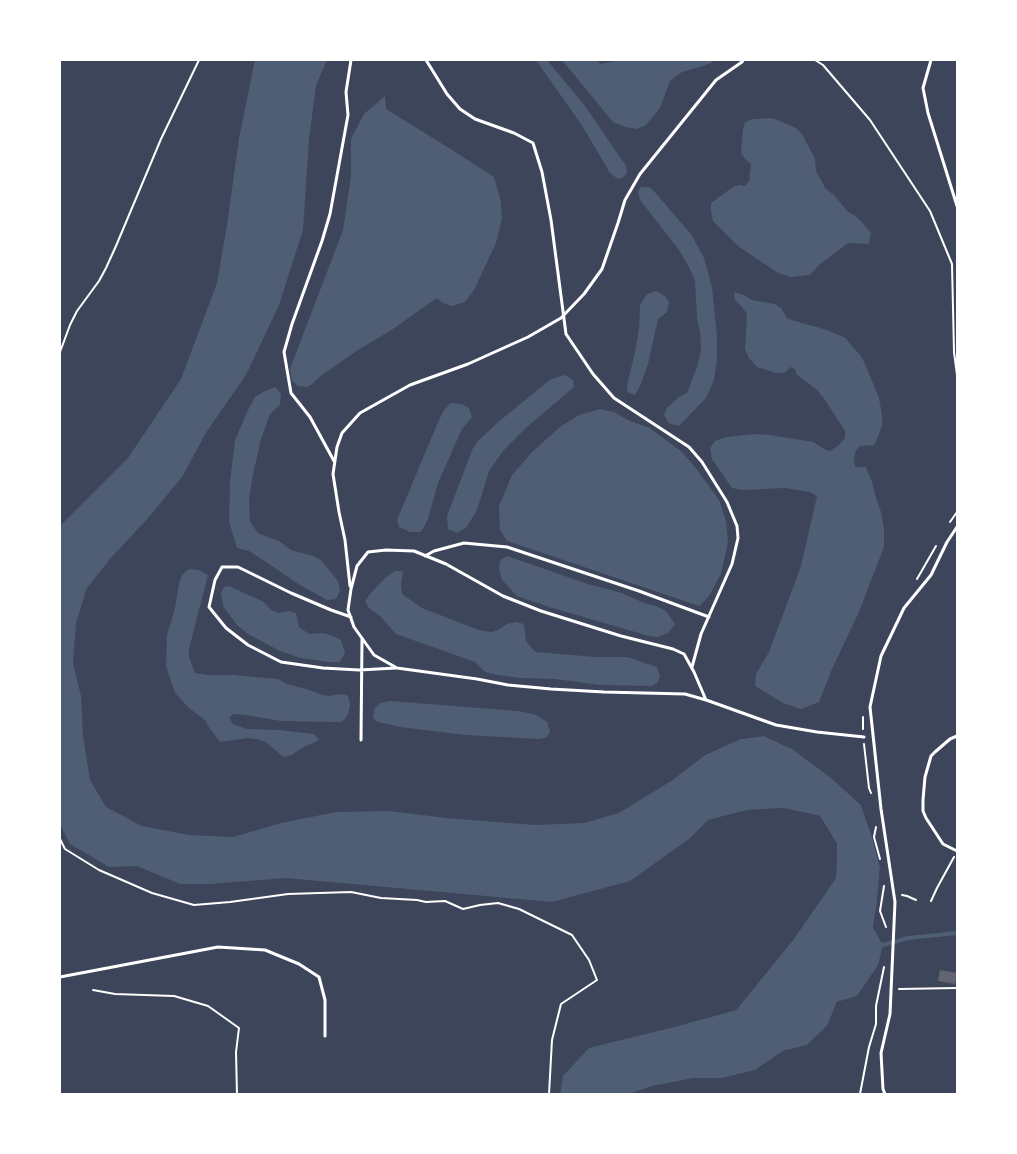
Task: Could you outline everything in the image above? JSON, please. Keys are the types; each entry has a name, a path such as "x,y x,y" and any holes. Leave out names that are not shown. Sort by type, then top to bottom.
{"lane":[{"path":"334,461 310,417 291,393 284,352 330,214 348,115 346,92 351,60"},
{"path":"426,60 447,94 460,109 475,119 533,142 542,172 551,220 566,334 593,374 614,398 689,447 702,462 727,502 737,526 738,538 732,564 701,634 692,668"},
{"path":"351,589 345,540 333,474 334,461 342,433 360,413 410,385 468,364 528,337 561,318 584,294 602,269 625,200 640,174 716,80 743,60"},
{"path":"931,60 923,88 928,113 957,206"},
{"path":"885,1094 883,1089 881,1053 890,1014 895,902 881,809 870,707 881,656 904,608 931,575 947,542 957,527"},
{"path":"426,556 434,551 464,543 507,547 639,591 709,617"},
{"path":"397,668 374,655 354,628 348,610 356,566 368,552 386,550 414,551 446,564 503,596 541,611 621,636 674,649 684,654 706,700"},
{"path":"351,617 290,593 238,567 222,567 215,580 209,607 226,628 248,644 281,662 323,668 361,670 397,668 508,685 551,689 685,694 776,725 864,737"},
{"path":"361,740 362,639"},
{"path":"957,736 950,739 931,756 925,777 923,800 923,811 926,818 943,844 957,852"},
{"path":"60,977 218,947 265,950 299,964 319,977 326,1000 326,1036"}],"path":[{"path":"60,352 77,311 100,281 161,140 199,60"},
{"path":"815,60 823,65 870,120 930,210 952,264 954,352 957,375"},
{"path":"953,297 957,300"},
{"path":"947,527 957,512"},
{"path":"914,584 937,543"},
{"path":"864,712 862,719 869,788 872,795"},
{"path":"877,820 874,837 881,862"},
{"path":"60,839 66,849 100,870 152,893 194,904 230,902 288,894 350,892 381,898 426,902 445,901 463,909 498,903 519,909 572,935 589,960 597,980 561,1004 552,1040 550,1094"},
{"path":"931,901 936,888 957,852"},
{"path":"883,878 884,886 880,911 887,932"},
{"path":"894,894 916,900"},
{"path":"860,1094 869,1047 876,1024 876,1006 885,963"},
{"path":"892,990 957,988"},
{"path":"93,990 115,994 174,996 208,1006 239,1028 236,1052 237,1094"}],"shaded area":[{"path":"60,60 957,60 957,1094 629,1094 653,1086 694,1078 723,1078 755,1070 783,1051 807,1045 827,1026 837,1002 857,996 883,945 873,927 880,867 861,805 830,777 792,749 764,736 740,739 705,755 671,781 708,820 748,810 783,808 820,816 837,844 836,878 793,940 736,1010 638,1037 563,1076 560,1094 60,1094"},
{"path":"255,60 327,60 316,85 309,140 303,230 279,305 246,375 207,431 182,477 87,588 76,623 73,663 81,696 83,736 90,780 106,807 142,826 189,835 233,837 281,823 336,812 390,811 446,818 535,825 584,823 619,813 671,781 705,755 740,739 764,736 792,749 830,777 861,805 880,867 873,927 883,945 878,965 857,996 837,1002 827,1026 807,1045 783,1051 755,1070 723,1078 694,1078 653,1086 629,1094 560,1094 563,1076 589,1048 736,1010 793,940 836,878 837,844 820,816 783,808 748,810 708,820 689,839 630,881 552,902 286,878 210,884 180,884 137,866 109,867 70,844 60,824 60,526 128,458 181,379 217,283 239,138"},
{"path":"536,60 547,60 585,106 626,166 627,173 622,178 618,179 610,173 583,127"},
{"path":"562,60 597,60 600,64 621,60 713,60 711,63 682,72 670,81 660,108 645,126 636,129 613,122"},
{"path":"385,96 386,109 494,177 501,202 502,219 496,243 474,290 465,302 452,306 443,303 437,298 390,331 358,350 312,384 307,387 298,386 292,381 290,369 343,230 351,176 351,139 364,114"},
{"path":"770,118 796,128 802,134 815,159 816,171 826,189 834,195 848,212 861,221 871,233 869,244 848,243 819,265 810,275 791,277 778,273 738,246 713,221 711,203 733,187 745,186 749,181 751,164 741,153 745,122 752,119"},
{"path":"640,187 652,189 691,234 704,258 712,287 717,337 717,360 714,380 706,398 679,426 668,422 664,415 667,408 679,397 687,393 701,350 695,281 679,250 640,200 638,192"},
{"path":"656,291 665,296 669,302 667,312 658,319 648,364 635,395 627,392 639,329 640,305 647,294"},
{"path":"734,292 752,300 775,304 791,320 824,329 846,338 861,356 866,366 879,398 882,415 882,426 874,445 860,446 854,458 855,467 866,467 872,482 881,512 884,529 884,547 859,612 832,669 819,702 801,709 783,703 755,686 756,674 769,652 801,566 817,496 810,492 785,488 743,490 732,488 712,459 710,448 715,441 726,437 755,434 813,442 830,451 845,438 845,431 823,397 816,389 797,375 792,367 783,373 776,373 757,367 749,358 745,349 747,314 735,300"},
{"path":"565,375 573,380 574,387 527,427 503,451 489,471 477,510 466,528 457,533 448,529 447,516 473,448 478,441 551,379"},
{"path":"275,387 281,394 280,405 270,414 261,439 249,501 250,522 258,533 279,541 291,550 321,560 338,581 340,591 336,599 327,600 300,585 249,551 237,548 229,522 230,482 235,440 255,397"},
{"path":"451,403 461,404 469,408 472,417 462,429 438,483 428,519 421,532 410,532 399,527 397,520 438,422 444,410"},
{"path":"600,409 614,412 630,421 648,427 681,451 719,500 726,521 728,542 721,574 709,596 699,606 507,541 500,530 499,506 512,475 533,451 560,427 579,415"},
{"path":"507,556 588,584 622,593 656,606 666,611 675,624 668,633 658,637 649,636 517,596 502,580 499,569 500,560"},
{"path":"190,569 199,570 208,575 189,649 189,657 195,673 278,679 287,684 319,694 328,696 347,695 350,705 345,719 341,722 331,722 281,721 234,714 229,717 233,724 247,729 314,734 319,740 292,755 283,757 266,742 256,739 248,738 220,742 206,721 189,708 175,693 166,666 167,635 175,608 179,584 182,575"},
{"path":"395,571 403,571 402,594 422,608 479,630 491,632 507,624 516,622 524,624 526,641 535,652 596,657 627,657 657,667 660,677 657,683 652,686 600,685 555,679 521,678 485,672 475,662 396,634 380,616 369,608 365,601 385,578"},
{"path":"229,586 264,602 271,610 278,613 289,611 296,613 299,627 309,634 323,633 341,640 345,653 340,662 300,658 280,651 248,634 237,625 223,606 221,593 224,587"},
{"path":"390,701 519,711 536,715 547,722 550,731 547,737 540,739 465,735 400,727 378,722 373,718 374,709 380,703"}],"building":[{"path":"940,970 957,973 955,984 938,981"}],"waterway":[{"path":"883,945 908,938 957,933"}]}
